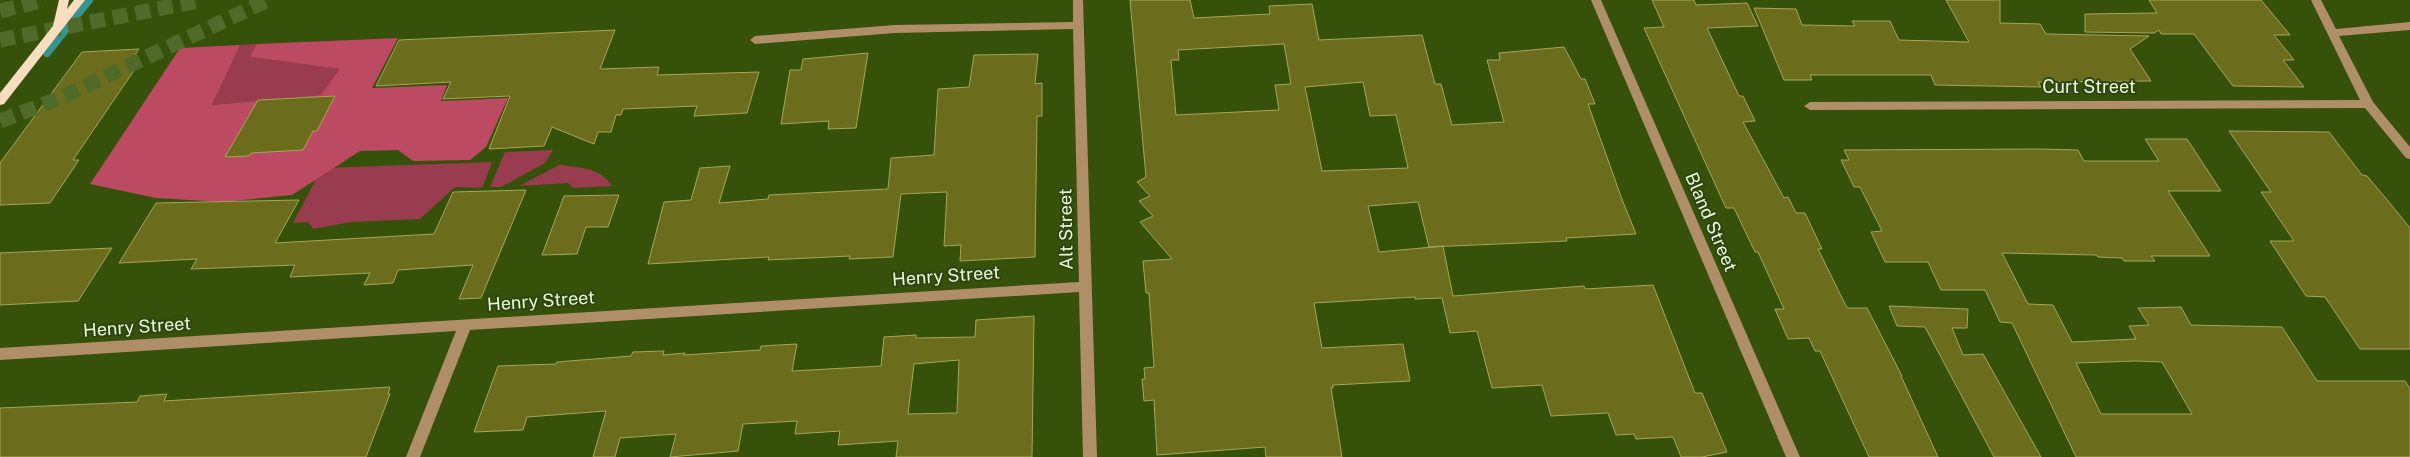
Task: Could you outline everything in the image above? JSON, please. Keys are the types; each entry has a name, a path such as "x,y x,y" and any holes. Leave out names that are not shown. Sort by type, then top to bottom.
{"main road":[{"path":"57,29 64,0"},
{"path":"0,101 80,0"}],"street":[{"name":"Alt Street","path":"1078,0 1090,457"},
{"name":"Bland Street","path":"1596,0 1793,457"},
{"path":"2316,0 2368,104 2410,155"},
{"path":"755,40 895,29 1078,25"},
{"path":"2334,33 2410,26"},
{"name":"Curt Street","path":"1810,106 2368,104"},
{"name":"Henry Street","path":"0,354 1085,287"},
{"path":"413,457 465,325"}],"shaded area":[{"path":"398,38 372,88 447,85 441,101 508,98 486,147 470,160 413,161 398,150 360,151 292,195 223,202 156,198 90,184 180,48 240,45 212,105 321,95 340,69 250,57 257,44"},
{"path":"257,44 251,57 341,69 322,95 212,105 240,45"},
{"path":"553,150 545,163 501,187 490,187 505,152"},
{"path":"492,162 482,188 455,187 420,219 351,222 313,229 308,222 293,223 322,168"},
{"path":"559,165 596,172 602,175 612,186 573,188 568,183 519,186"}],"building":[{"path":"1130,0 1190,0 1194,18 1270,14 1269,6 1312,4 1319,40 1422,35 1435,84 1441,84 1452,125 1504,122 1487,60 1500,60 1499,53 1564,47 1581,79 1585,79 1595,104 1588,104 1636,234 1566,238 1567,241 1443,246 1453,296 1584,286 1585,289 1653,285 1695,393 1702,393 1727,452 1702,457 1681,457 1673,437 1636,439 1634,434 1616,435 1608,413 1551,416 1542,385 1492,388 1477,331 1450,333 1442,298 1415,299 1415,297 1314,303 1322,348 1403,344 1410,381 1333,385 1333,388 1331,388 1342,457 1266,457 1265,447 1157,455 1154,400 1144,401 1142,379 1145,379 1144,368 1154,367 1149,293 1146,293 1143,261 1172,259 1140,222 1153,216 1139,201 1150,196 1137,182 1146,177","holes":["1284,44 1291,84 1275,85 1279,110 1176,115 1171,60 1179,60 1178,50","1363,82 1370,116 1396,115 1408,168 1322,171 1305,87","1418,202 1429,247 1435,247 1379,252 1368,206"]},
{"path":"1652,0 1694,0 1696,5 1747,3 1758,26 1707,28 1739,96 1743,96 1755,121 1743,122 1784,198 1788,197 1796,213 1805,213 1822,249 1818,249 1846,306 1848,308 1867,308 1902,376 1938,457 1869,457 1820,351 1815,351 1809,338 1788,339 1775,309 1784,309 1758,252 1755,252 1734,208 1726,208 1644,28 1664,27"},
{"path":"1946,0 2000,0 2000,23 2040,24 2046,34 2149,36 2130,49 2151,81 2038,82 2041,87 1935,85 1931,75 1810,75 1812,80 1784,80 1754,8 1796,9 1802,25 1855,26 1852,21 1890,21 1899,40 1969,42"},
{"path":"2149,0 2261,0 2290,35 2274,35 2294,60 2283,60 2304,87 2233,86 2194,34 2161,34 2159,30 2154,33 2085,32 2085,14 2157,13"},
{"path":"615,30 600,69 659,67 657,75 759,72 747,113 694,116 697,106 623,109 621,115 616,115 611,132 598,132 594,144 552,127 544,146 489,149 510,96 443,99 451,82 376,86 399,40"},
{"path":"139,49 127,66 137,66 73,160 79,160 50,203 0,205 0,163 82,52"},
{"path":"868,53 856,128 828,129 829,121 781,124 790,70 801,70 803,59"},
{"path":"1038,54 1035,84 1042,83 1042,116 1037,116 1035,257 960,261 961,245 944,246 947,192 901,194 893,257 849,259 850,256 768,260 769,257 648,264 664,202 691,200 700,168 730,166 719,203 768,199 769,195 888,189 891,158 934,155 938,89 969,87 974,55"},
{"path":"335,96 317,131 313,131 303,150 251,153 249,156 225,157 258,100"},
{"path":"2229,131 2329,132 2362,175 2367,176 2393,207 2410,228 2410,349 2360,349 2325,297 2306,296 2270,241 2294,241 2261,192 2271,192"},
{"path":"2145,139 2187,139 2221,191 2168,191 2210,256 2151,256 2155,261 2124,261 2122,258 2098,257 2096,255 2002,253 2028,304 2053,305 2072,342 2136,339 2129,326 2149,325 2138,308 2181,307 2191,325 2282,327 2317,381 2405,381 2410,389 2410,457 2076,457 2012,323 2000,322 1985,290 1941,290 1928,262 1885,262 1871,232 1882,231 1860,187 1854,187 1841,160 1849,160 1844,150 2039,149 2078,150 2084,161 2159,161","holes":["2162,362 2192,414 2101,414 2076,363"]},
{"path":"526,190 481,298 459,299 473,265 398,270 393,283 364,285 370,273 290,277 295,265 191,269 197,259 119,263 156,203 299,200 275,243 434,234 453,192"},
{"path":"619,195 608,227 586,227 577,254 542,255 564,196"},
{"path":"112,248 78,301 0,305 0,253"},
{"path":"1889,306 1968,309 1967,328 1952,328 1963,355 1983,354 2041,457 1994,457 1925,327 1897,326"},
{"path":"1034,316 1032,457 896,457 898,441 838,445 840,431 795,434 797,421 743,424 738,451 670,457 676,434 620,438 615,457 593,457 606,411 527,417 523,430 474,432 498,366 556,364 557,362 631,356 633,352 664,351 663,355 685,353 684,355 760,350 761,346 797,344 792,371 881,366 884,337 916,335 916,338 975,337 976,320","holes":["959,360 957,413 908,414 914,364"]},
{"path":"390,387 388,394 390,394 366,457 0,457 0,408 137,402 140,396 167,394 164,401"}],"waterway":[{"path":"47,53 89,0"}],"tunnel":[{"path":"0,11 45,0"},
{"path":"0,40 203,0"},
{"path":"0,121 60,98 268,0"}]}
